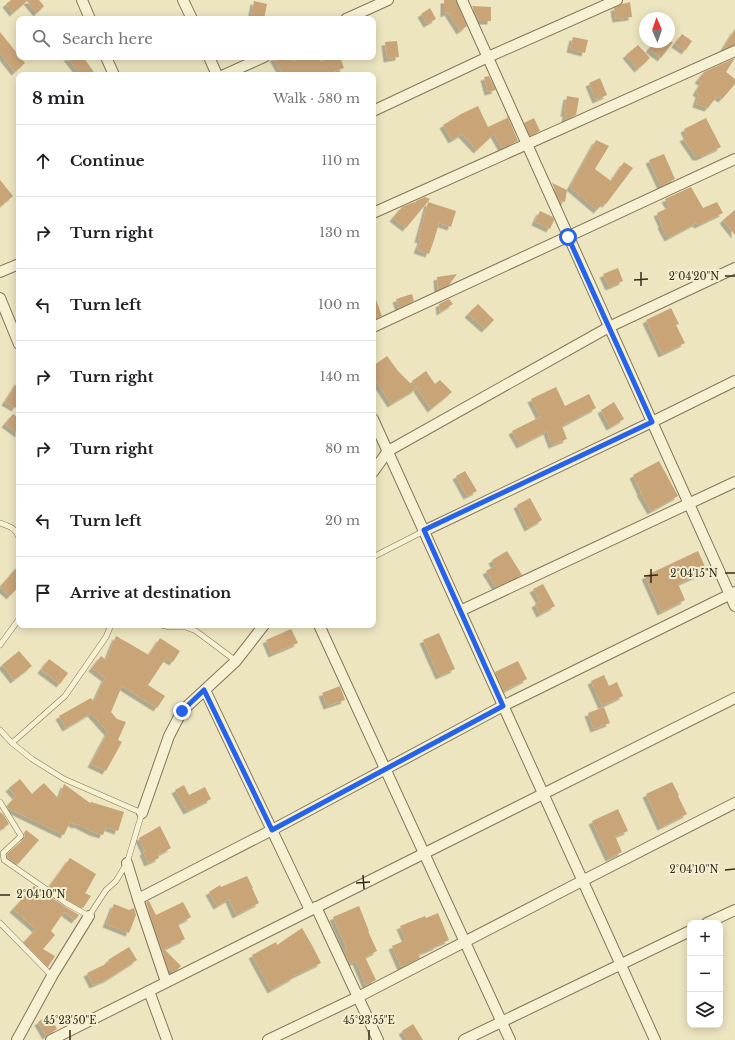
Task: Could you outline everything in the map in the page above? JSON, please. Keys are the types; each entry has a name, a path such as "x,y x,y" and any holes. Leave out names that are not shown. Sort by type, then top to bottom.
{"street":[{"path":"82,0 89,16"},
{"path":"183,0 191,16"},
{"path":"353,16 388,0"},
{"path":"462,0 689,504 732,594 735,606"},
{"path":"376,110 488,57 617,0"},
{"path":"376,211 735,51"},
{"path":"107,60 113,72"},
{"path":"210,60 216,72"},
{"path":"231,72 257,60"},
{"path":"376,326 735,159"},
{"path":"0,272 16,265"},
{"path":"376,468 388,451 609,327 735,268"},
{"path":"0,298 16,337"},
{"path":"424,530 735,381"},
{"path":"376,425 655,1040"},
{"path":"460,611 735,482"},
{"path":"138,899 272,830 503,706 732,594"},
{"path":"142,813 169,736 182,711 236,661 262,628"},
{"path":"320,628 510,1040"},
{"path":"204,690 272,830 358,997 378,1040"},
{"path":"51,1040 735,698"},
{"path":"268,1040 358,997 735,803"},
{"path":"127,863 166,982"},
{"path":"714,920 735,910"},
{"path":"17,1040 52,976 89,916"},
{"path":"464,1040 687,932"},
{"path":"149,991 166,1040"}],"lane":[{"path":"0,523 10,526 16,531"},
{"path":"376,555 424,530"},
{"path":"0,645 16,624"},
{"path":"12,743 65,696 106,637 110,628"},
{"path":"188,628 196,631 236,661"},
{"path":"0,730 12,743 32,759 64,779 142,813 127,863 116,881 106,890 89,916 66,903 4,860 3,854 21,836 0,802"},
{"path":"0,923 52,976"}],"building":[{"path":"11,0 39,0 44,6 37,13 27,1 13,13 6,4"},
{"path":"444,0 456,0 467,26 460,31 448,12 444,14"},
{"path":"254,1 267,4 265,16 251,16"},
{"path":"630,2 632,17 616,19 614,8"},
{"path":"472,6 491,7 491,21 479,21"},
{"path":"430,8 436,19 427,24 421,14"},
{"path":"735,29 735,45 723,49"},
{"path":"0,32 16,52 16,60 23,60 25,63 15,72 0,53"},
{"path":"682,34 692,41 685,51 675,44"},
{"path":"573,37 588,40 585,53 570,49"},
{"path":"397,41 399,57 387,59 385,42"},
{"path":"638,45 639,48 650,58 638,69 626,55"},
{"path":"650,48 668,48 661,58 649,49"},
{"path":"735,58 726,72 735,79 735,84 722,99 717,96 708,108 696,104 699,94 696,92 702,82 698,80 704,72"},
{"path":"69,60 85,60 94,72 79,72"},
{"path":"275,60 341,60 344,68 333,72 281,72"},
{"path":"489,76 496,90 488,92 484,77"},
{"path":"600,78 607,95 596,100 589,83"},
{"path":"567,96 579,98 576,115 565,120 566,113 564,113"},
{"path":"478,106 488,127 507,118 507,115 518,141 502,148 494,134 477,150 462,134 452,140 443,125"},
{"path":"534,118 540,131 530,136 524,123"},
{"path":"706,118 721,147 700,157 696,157 683,138 687,136 684,129"},
{"path":"596,140 609,146 595,169 611,181 624,162 633,168 606,204 603,203 597,210 570,187"},
{"path":"664,154 675,179 661,186 649,160"},
{"path":"0,180 13,196 0,207"},
{"path":"552,183 567,190 565,202 560,201"},
{"path":"691,187 703,208 717,202 723,213 698,225 696,223 668,238 657,213 670,207 665,199"},
{"path":"425,197 430,199 406,228 393,218 402,207 414,202 415,203 416,201"},
{"path":"428,202 456,211 451,227 439,223 429,254 417,250 421,240 418,239"},
{"path":"735,210 735,235 723,220"},
{"path":"540,211 553,217 554,220 550,229 535,222"},
{"path":"618,268 623,281 609,287 603,274"},
{"path":"457,274 449,285 438,290 437,277"},
{"path":"412,294 414,301 399,308 396,299"},
{"path":"449,299 453,304 440,312 439,304"},
{"path":"376,300 382,316 376,319"},
{"path":"478,304 494,320 485,329 468,314"},
{"path":"671,308 679,324 676,325 685,343 662,354 646,320"},
{"path":"387,356 398,371 416,389 391,404 376,381 376,364"},
{"path":"426,371 435,384 440,380 452,392 431,409 412,381"},
{"path":"16,385 16,406 15,408 5,402"},
{"path":"556,387 565,406 589,394 596,408 562,426 567,439 552,445 547,431 520,445 512,431 540,417 531,399"},
{"path":"614,402 624,419 610,427 601,410"},
{"path":"13,414 16,416 16,432 5,424"},
{"path":"659,461 678,496 651,511 640,492 633,475"},
{"path":"465,471 477,491 467,496 456,476"},
{"path":"530,498 542,520 528,528 517,505"},
{"path":"507,551 522,575 496,587 486,571 495,566 492,560"},
{"path":"698,551 707,571 678,584 685,600 661,612 645,576"},
{"path":"16,568 16,589 10,596 0,587"},
{"path":"543,584 555,606 540,614 535,604 540,601 533,589"},
{"path":"291,629 298,643 272,654 266,640"},
{"path":"439,633 455,669 439,676 423,640"},
{"path":"116,636 149,655 160,638 180,651 173,662 166,658 148,685 165,696 157,708 122,686 111,712 117,719 126,722 118,740 122,742 106,771 91,764 108,732 91,713 66,728 59,716 91,698 94,702 105,678 92,668 101,656 106,660"},
{"path":"19,651 32,666 14,680 2,665"},
{"path":"49,659 68,673 60,684 41,670"},
{"path":"518,661 527,679 504,691 495,672"},
{"path":"604,675 609,686 617,682 623,696 602,706 591,681"},
{"path":"340,686 345,700 327,706 322,693"},
{"path":"604,707 610,723 594,729 588,713"},
{"path":"20,779 32,794 44,783 59,799 64,784 90,803 91,802 124,812 118,831 106,827 103,835 70,822 64,835 8,808 7,806 16,796 9,788"},
{"path":"672,782 687,814 661,827 646,794"},
{"path":"184,785 189,795 205,787 211,799 187,811 175,790"},
{"path":"618,809 628,831 615,836 622,852 609,858 592,821"},
{"path":"0,812 9,824 0,830"},
{"path":"160,826 171,848 158,855 159,858 148,863 143,852 145,851 139,838"},
{"path":"26,830 39,840 18,864 8,858 7,854 24,839 24,833"},
{"path":"70,858 96,874 85,893 91,896 83,908 49,887"},
{"path":"247,876 259,903 236,915 229,899 217,906 209,892 220,885 221,887"},
{"path":"34,886 79,915 75,920 64,912 51,931 55,935 43,949 55,956 48,967 24,942 36,929 13,909"},
{"path":"149,901 156,915 183,902 191,917 178,924 185,939 164,949 181,966 172,972 168,968 146,902"},
{"path":"114,904 129,910 134,908 136,915 129,933 106,924"},
{"path":"359,906 377,951 365,957 376,980 366,985 356,961 350,964 344,951 347,949 333,917"},
{"path":"438,913 449,940 418,954 420,958 401,967 392,946 406,940 400,926 425,916 426,918"},
{"path":"302,928 321,963 294,976 271,990 252,955 276,942 277,945"},
{"path":"129,947 137,960 109,978 93,985 87,973 110,962 108,960"},
{"path":"49,1015 57,1029 46,1036 38,1022"},
{"path":"413,1024 423,1040 408,1040 402,1031"}],"route":[{"path":"182,711 204,690 272,830 503,706 424,530 652,422 568,237"}]}
